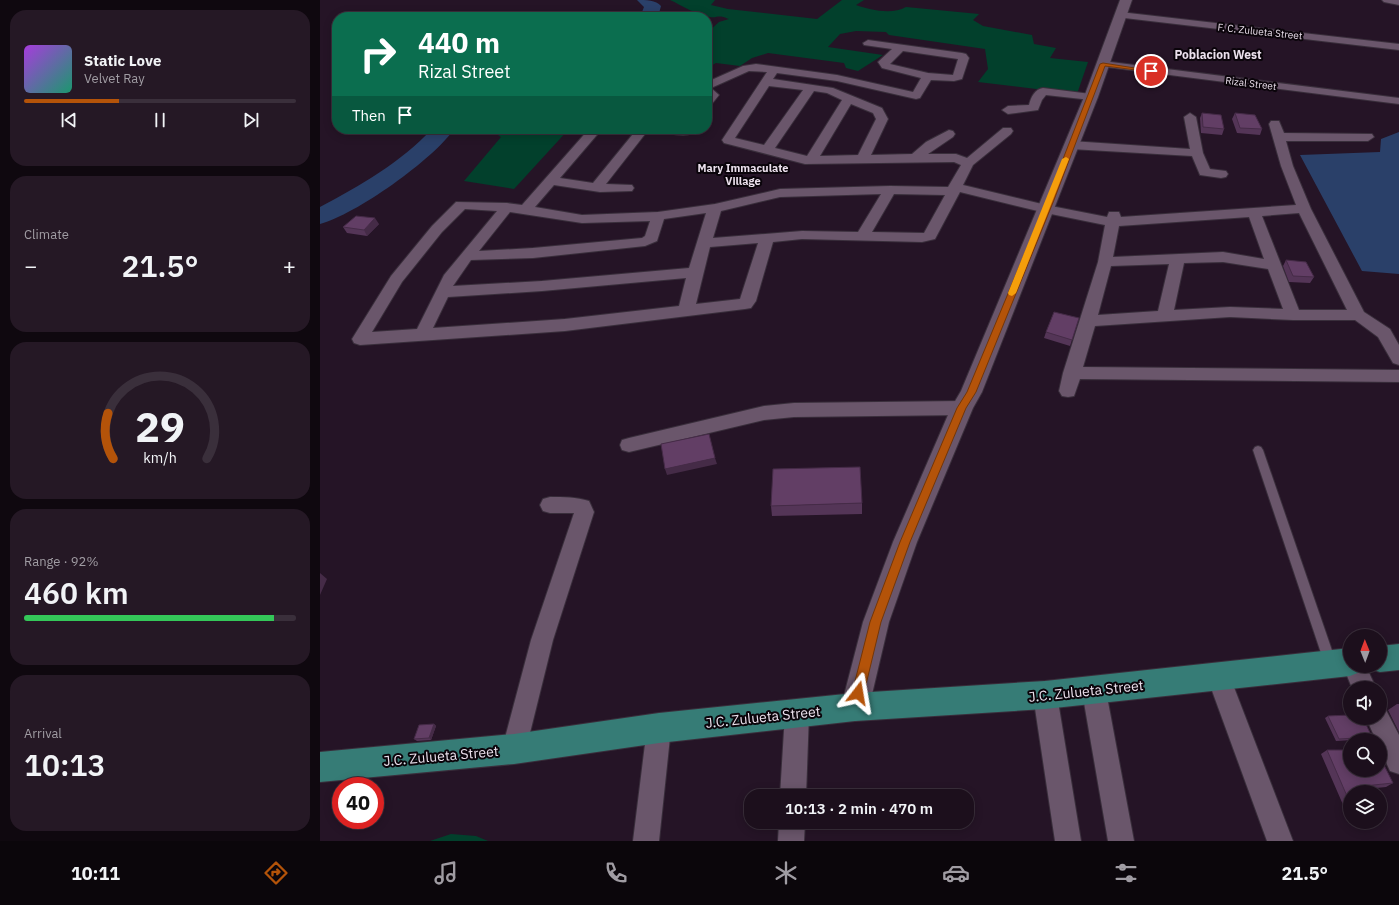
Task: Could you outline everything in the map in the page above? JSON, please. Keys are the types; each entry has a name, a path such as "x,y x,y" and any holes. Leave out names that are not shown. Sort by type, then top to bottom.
{"main road":[{"path":"1387,658 1399,657"},
{"name":"J.C. Zulueta Street","path":"320,767 514,749 659,728 855,707 1094,691 1343,664"}],"street":[{"path":"1388,0 1399,1"},
{"path":"855,707 876,622 905,542 962,408 971,392 1048,205 1091,97 1123,7"},
{"name":"F. C. Zulueta Street","path":"1123,7 1399,46"},
{"path":"868,43 962,56 964,58 957,78 928,76 886,66 883,62 900,48"},
{"name":"Rizal Street","path":"1103,64 1399,101"},
{"path":"712,84 747,68 756,67 837,78 916,96 928,76"},
{"path":"774,69 728,140 805,160 916,157 956,158 968,163"},
{"path":"766,82 829,90 878,111 882,119 863,158"},
{"path":"767,150 811,87"},
{"path":"1008,110 1034,108 1036,99 1043,91 1091,97"},
{"path":"811,160 849,98"},
{"path":"1190,117 1197,153 1206,172 1221,174"},
{"path":"705,243 802,235 922,238 930,236 968,163 1007,130"},
{"path":"1368,137 1277,131 1287,166 1304,209 1358,315 1384,333 1399,359"},
{"path":"525,210 592,134"},
{"path":"597,188 639,134"},
{"path":"916,157 930,145 949,134"},
{"path":"1071,145 1197,153"},
{"path":"551,181 597,188 627,188"},
{"path":"767,238 748,301 739,305 565,325 360,339 396,279 437,229 461,205 507,207 578,218 658,216 715,208 776,194 956,186 1118,219 1304,209"},
{"path":"863,236 890,190"},
{"path":"422,335 449,278 507,207"},
{"path":"686,312 695,272 715,208"},
{"path":"1254,212 1293,315"},
{"path":"468,256 533,253 645,242 652,238 658,216"},
{"path":"1068,391 1118,219"},
{"path":"1105,262 1223,256 1274,265"},
{"path":"1165,316 1177,259"},
{"path":"442,292 542,286 695,272"},
{"path":"1088,321 1230,312 1293,315 1358,315"},
{"path":"1072,373 1399,376"},
{"path":"628,445 764,413 849,409 962,408"},
{"path":"514,749 542,640 584,512 582,507 574,505 550,505"},
{"path":"1352,673 1358,681"},
{"path":"1219,677 1280,841"},
{"path":"1094,691 1121,841"},
{"path":"1045,695 1068,841"},
{"path":"793,789 797,714"},
{"path":"1381,725 1399,762"},
{"path":"646,841 659,728"},
{"path":"791,841 792,829"}],"lane":[{"path":"1258,450 1343,659"}],"green space":[{"path":"670,0 715,0 711,5 728,9 817,19 842,0 864,0 856,5 881,11 894,11 906,7 979,14 973,20 983,26 1032,35 1034,44 1056,48 1050,58 1088,62 1077,94 978,82 988,69 985,49 889,35 886,32 856,31 840,34 828,47 883,55 858,71 846,68 844,63 768,53 752,58 740,66 716,63 712,65 712,28 719,22 729,19 720,16 712,17 712,12 695,12"},
{"path":"496,134 564,134 514,189 464,181 501,137"},
{"path":"451,834 476,836 488,841 430,841"}],"water":[{"path":"1399,132 1399,274 1362,271 1300,155 1380,152 1381,139"}],"building":[{"path":"1202,113 1221,115 1224,129 1203,127"},
{"path":"1235,113 1255,115 1262,129 1240,128"},
{"path":"356,216 375,218 364,230 343,227"},
{"path":"1286,260 1306,262 1314,277 1293,276"},
{"path":"1054,312 1079,318 1072,340 1046,332"},
{"path":"709,434 715,458 665,469 661,444"},
{"path":"860,467 862,503 771,506 773,469"},
{"path":"1343,715 1343,725 1366,725 1370,733 1343,733 1343,739 1339,739 1328,716"},
{"path":"434,724 429,738 414,739 419,725"},
{"path":"1327,750 1343,750 1343,777 1387,777 1387,771 1393,783 1374,785 1343,785 1343,787"}],"waterway":[{"path":"645,0 653,6 651,12"},
{"path":"320,217 369,189 403,167 439,134"}],"slow traffic":[{"path":"1012,293 1066,159"}],"district":[{"name":"Poblacion West","path":"1218,55"},
{"name":"Mary Immaculate Village","path":"743,174"}],"route":[{"path":"858,693 876,622 905,542 962,408 971,392 1050,200 1103,64 1151,71"}]}
